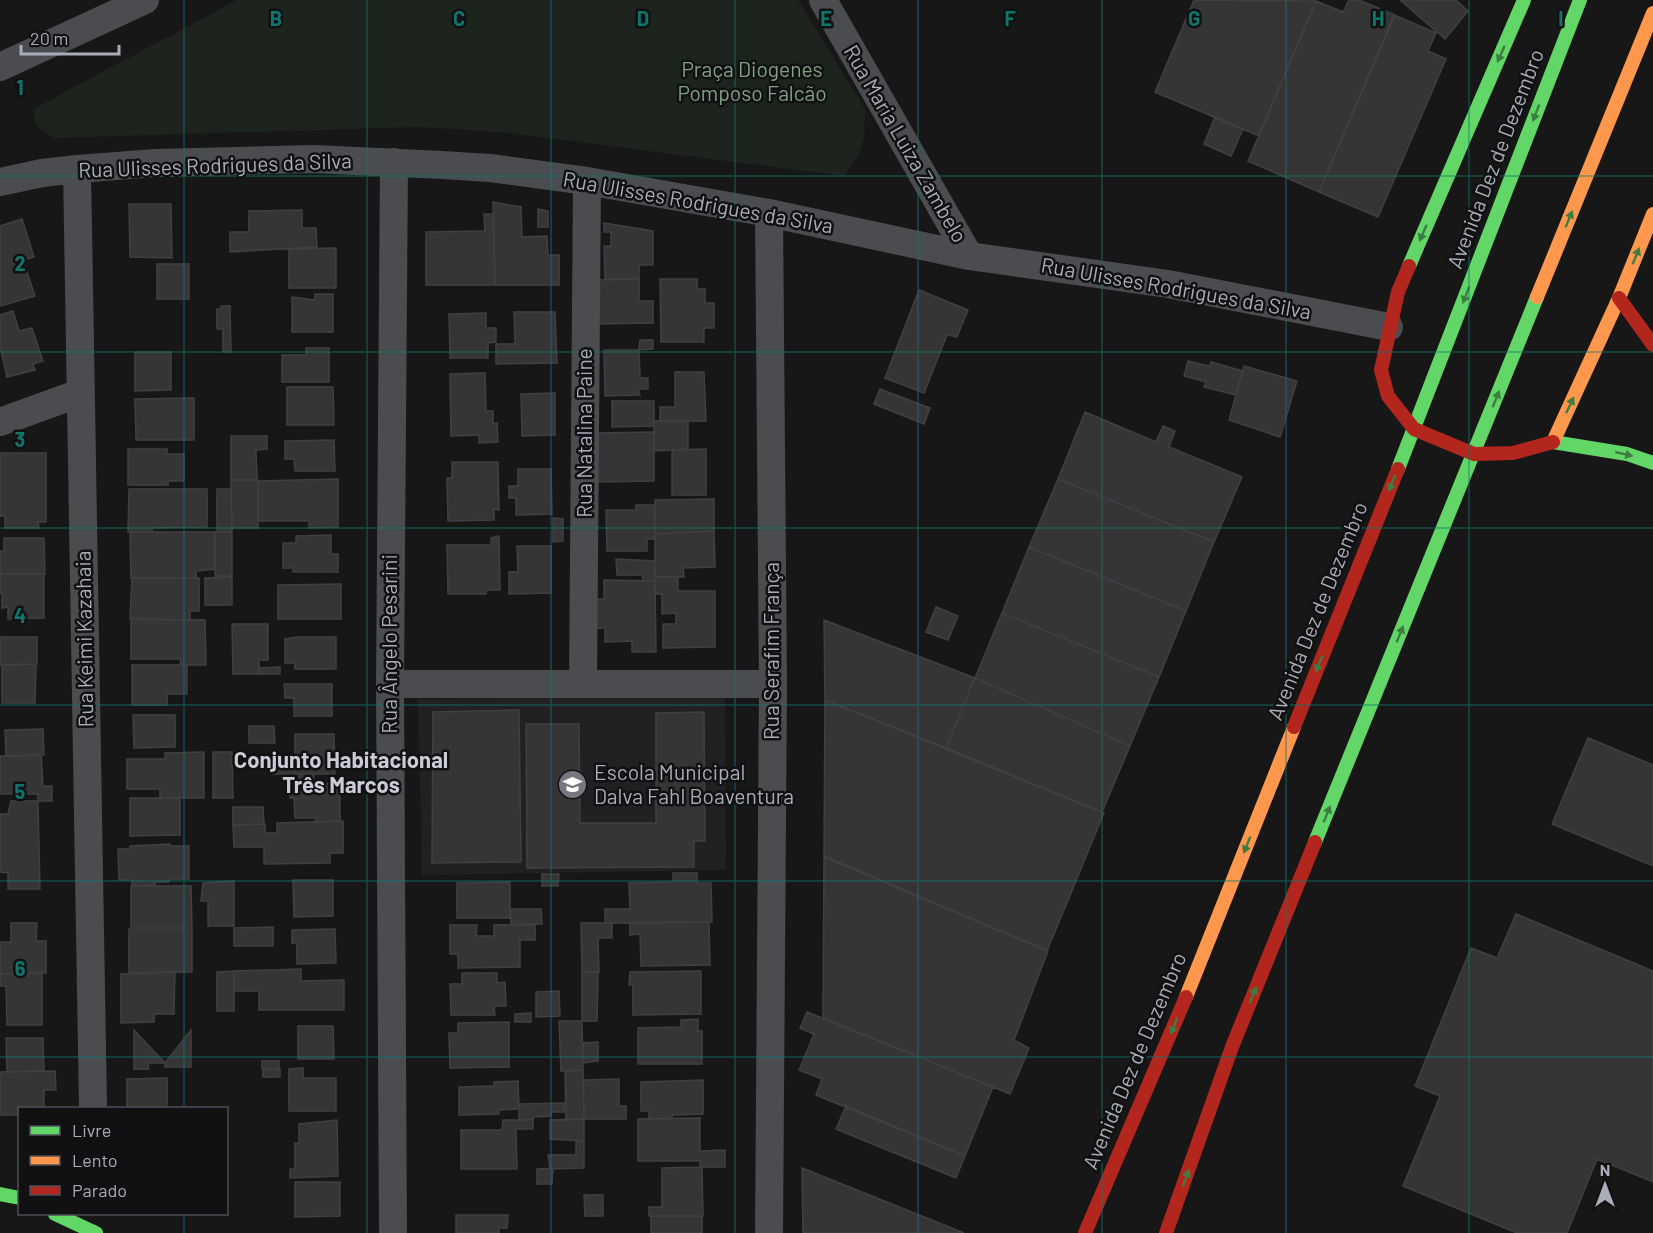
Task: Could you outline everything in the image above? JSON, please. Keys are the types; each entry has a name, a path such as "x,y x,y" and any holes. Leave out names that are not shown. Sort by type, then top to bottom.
{"main road":[{"path":"1524,0 1398,292 1381,370 1388,396 1414,429 1474,454 1513,453 1552,442 1628,454 1653,463"},
{"name":"Avenida Dez de Dezembro","path":"1085,1233 1172,1031 1414,429 1580,0"},
{"path":"1166,1233 1232,1047 1653,13"},
{"path":"1552,442 1620,298 1653,214"},
{"path":"1620,298 1653,345"},
{"path":"0,1189 18,1197"},
{"path":"0,1194 18,1198"},
{"path":"57,1215 96,1233"}],"street":[{"path":"0,67 145,0"},
{"name":"Rua Maria Luiza Zambelo","path":"823,0 969,256"},
{"name":"Rua Ulisses Rodrigues da Silva","path":"0,182 42,173 246,160 314,159 490,168 586,181 770,213 969,256 1168,284 1389,327"},
{"name":"Rua Ângelo Pesarini","path":"393,1233 390,684 394,162"},
{"name":"Rua Keimi Kazahaia","path":"77,170 93,1107"},
{"name":"Rua Natalina Paine","path":"583,684 586,181"},
{"name":"Rua Serafim França","path":"770,213 773,684 770,1233"},
{"path":"0,422 80,393"},
{"path":"390,684 773,684"},
{"path":"95,1215 96,1233"}],"shaded area":[{"name":"Escola Municipal Dalva Fahl Boaventura","path":"725,697 726,870 422,875 418,699"}],"green space":[{"name":"Praça Diogenes Pomposo Falcão","path":"237,0 798,0 865,109 864,139 859,154 844,176 508,133 459,129 415,127 55,138 36,124 35,108"}],"building":[{"path":"1194,0 1316,1 1259,136 1155,92"},
{"path":"1349,0 1359,0 1395,15 1319,192 1248,161 1316,1 1343,12"},
{"path":"1400,0 1456,0 1468,11 1445,39"},
{"path":"1394,15 1436,33 1428,51 1446,59 1378,217 1319,192"},
{"path":"1215,117 1243,129 1231,156 1204,144"},
{"path":"493,202 521,207 522,237 547,236 548,255 559,255 559,285 495,285"},
{"path":"129,204 171,204 172,258 130,257"},
{"path":"538,209 548,211 548,227 538,227"},
{"path":"302,210 302,228 316,228 317,247 230,252 230,232 249,232 249,211"},
{"path":"484,214 493,214 495,285 426,285 426,232 485,231"},
{"path":"22,219 34,257 23,260 35,296 0,306 0,226"},
{"path":"604,223 653,231 653,265 639,265 639,279 605,279 604,246 611,246 611,232 604,232"},
{"path":"336,248 336,288 289,288 289,249"},
{"path":"157,264 189,264 189,299 157,299"},
{"path":"639,279 639,301 653,301 653,323 595,324 594,280"},
{"path":"660,279 697,279 697,289 705,289 705,303 714,303 714,328 704,328 704,342 661,342"},
{"path":"919,290 968,310 957,337 947,335 924,393 885,378"},
{"path":"315,294 333,294 333,332 292,332 292,297 315,300"},
{"path":"221,306 230,306 231,352 223,352 223,329 217,329 217,309 221,309"},
{"path":"13,311 19,331 32,328 43,361 33,364 35,370 7,377 0,346 0,315"},
{"path":"514,312 555,312 557,363 496,364 496,344 515,344"},
{"path":"486,313 486,328 496,328 496,342 488,343 488,358 450,358 449,314"},
{"path":"640,340 653,340 653,349 639,350"},
{"path":"306,348 329,348 329,382 282,382 282,355 306,355"},
{"path":"604,350 639,350 640,378 648,378 648,389 638,389 640,395 605,396"},
{"path":"135,352 171,352 171,390 135,391"},
{"path":"1188,361 1209,366 1211,362 1243,371 1236,395 1204,387 1206,382 1184,376"},
{"path":"1244,366 1297,381 1280,437 1229,420"},
{"path":"675,372 704,372 706,421 660,421 660,407 675,407"},
{"path":"485,373 486,411 493,411 493,424 497,423 498,442 479,443 479,435 451,436 450,374"},
{"path":"287,387 333,387 334,425 287,425"},
{"path":"880,389 930,408 924,424 874,404"},
{"path":"555,393 555,435 522,436 521,394"},
{"path":"194,398 194,440 136,440 135,399"},
{"path":"612,401 654,401 654,426 612,427"},
{"path":"1085,412 1156,442 1163,426 1175,431 1169,447 1242,477 1214,542 1058,479"},
{"path":"654,421 688,421 688,449 654,451"},
{"path":"654,432 654,481 596,482 595,433"},
{"path":"231,436 267,436 267,449 256,450 257,480 231,480"},
{"path":"334,440 335,471 295,471 294,459 285,459 285,441"},
{"path":"128,449 167,449 167,454 184,454 184,481 168,481 168,485 128,485"},
{"path":"706,449 706,495 672,495 672,450"},
{"path":"0,453 46,453 46,522 38,522 39,528 5,528 5,516 0,516"},
{"path":"452,462 498,462 499,510 494,509 494,520 448,521 447,478 452,478"},
{"path":"518,469 551,469 552,514 516,515 516,498 509,498 509,486 518,486"},
{"path":"338,479 338,527 309,528 309,521 258,521 258,481"},
{"path":"1058,479 1214,542 1186,611 1029,547"},
{"path":"231,480 258,480 258,528 232,528"},
{"path":"129,489 207,489 207,527 151,528 153,532 128,532"},
{"path":"217,489 231,489 232,532 217,532"},
{"path":"714,499 714,531 655,534 655,500"},
{"path":"636,505 655,505 655,539 647,539 647,551 607,551 606,510 636,510"},
{"path":"553,518 563,519 563,541 553,542"},
{"path":"714,531 715,567 683,568 684,577 655,577 655,534"},
{"path":"130,532 215,532 215,569 196,571 196,578 131,578"},
{"path":"215,532 232,532 232,576 215,576"},
{"path":"331,535 331,554 338,554 338,572 293,572 293,568 283,568 283,543 296,543 296,536"},
{"path":"499,536 500,590 486,590 486,594 448,594 447,545 491,545 491,538"},
{"path":"4,538 44,538 45,574 0,574 0,551 4,551"},
{"path":"517,546 551,546 551,593 509,594 509,572 518,572"},
{"path":"1029,547 1186,611 1159,677 1002,613"},
{"path":"616,559 655,561 655,581 643,581 642,575 617,575"},
{"path":"0,574 44,574 44,618 8,619 8,607 2,608"},
{"path":"232,577 232,605 205,605 205,578"},
{"path":"655,577 678,577 678,591 715,591 715,647 663,648 663,624 676,624 676,613 662,614 662,594 655,594"},
{"path":"132,578 199,578 199,611 190,611 190,620 130,619"},
{"path":"604,580 655,581 656,652 632,652 632,641 605,642 605,628 596,628 596,599 604,599"},
{"path":"341,584 341,619 278,619 278,585"},
{"path":"936,607 958,616 948,640 926,632"},
{"path":"1002,613 1159,677 1130,746 975,678"},
{"path":"131,619 205,620 206,665 181,665 180,659 131,659"},
{"path":"824,620 975,678 946,748 825,700"},
{"path":"232,624 268,624 268,660 259,660 259,674 233,674"},
{"path":"0,637 37,637 37,664 0,665"},
{"path":"336,637 336,669 295,669 295,663 285,663 285,639"},
{"path":"36,664 35,703 2,703 2,665"},
{"path":"132,665 187,665 187,694 167,694 167,705 132,705"},
{"path":"280,667 280,674 259,674 259,668"},
{"path":"975,678 1130,746 1102,812 946,748"},
{"path":"284,684 332,684 332,716 294,716 294,698 285,698"},
{"path":"825,700 1104,813 1047,951 824,857"},
{"path":"519,710 521,862 432,863 433,712"},
{"path":"704,712 705,841 694,841 694,867 527,868 526,724 579,724 580,823 656,823 656,713"},
{"path":"133,715 175,715 175,747 134,748"},
{"path":"249,726 274,726 275,743 249,743"},
{"path":"43,729 44,755 6,756 5,730"},
{"path":"295,734 334,734 335,774 273,774 273,762 295,762"},
{"path":"1588,738 1653,765 1653,866 1552,824"},
{"path":"204,752 204,798 160,798 160,789 127,789 127,759 165,759 165,753"},
{"path":"213,752 232,752 233,798 213,798"},
{"path":"41,755 43,786 52,786 52,801 38,801 38,794 0,794 0,756"},
{"path":"299,774 314,774 313,784 340,783 340,821 315,822 316,818 295,818 294,798 290,798 290,782 299,782"},
{"path":"130,798 180,798 180,835 130,836"},
{"path":"11,801 38,801 40,889 8,889 8,873 0,872 0,814 8,814"},
{"path":"233,807 263,807 264,824 233,825"},
{"path":"343,821 343,853 330,853 330,863 264,864 264,847 234,847 233,825 265,824 265,833 277,833 277,823"},
{"path":"170,844 170,846 189,846 189,879 169,879 169,882 155,882 155,885 132,886 132,880 119,880 118,849 130,849 130,846"},
{"path":"824,856 1048,951 1014,1040 1029,1048 1010,1094 823,1018"},
{"path":"673,873 697,873 697,883 711,883 712,922 605,923 605,909 630,909 629,883 673,882"},
{"path":"542,874 559,874 558,886 542,886"},
{"path":"293,880 333,880 333,916 294,917"},
{"path":"234,881 234,926 208,926 208,901 201,901 203,883"},
{"path":"510,882 510,918 457,918 457,883"},
{"path":"131,886 191,886 192,927 131,927"},
{"path":"510,909 541,909 542,924 511,925"},
{"path":"1516,914 1653,971 1653,1182 1597,1159 1567,1233 1517,1233 1403,1186 1440,1096 1415,1086 1471,948 1497,958"},
{"path":"709,922 710,965 641,966 640,934 630,935 630,923"},
{"path":"11,923 37,923 36,941 46,941 46,973 0,974 0,942 11,942"},
{"path":"581,923 612,923 612,938 598,938 599,972 582,972"},
{"path":"535,924 535,940 520,940 520,967 458,968 458,954 450,954 450,925 477,925 476,936 494,936 494,925"},
{"path":"273,927 273,946 234,946 234,928"},
{"path":"129,929 192,929 192,972 129,973"},
{"path":"335,929 336,963 297,964 297,943 292,943 292,930"},
{"path":"301,969 301,981 344,980 344,1010 259,1010 259,991 234,991 234,971"},
{"path":"234,971 234,1011 217,1011 217,972"},
{"path":"701,971 701,1014 633,1015 633,985 629,985 630,972"},
{"path":"175,972 174,1014 154,1014 154,1022 121,1023 121,974"},
{"path":"582,972 598,972 597,1021 582,1021"},
{"path":"42,973 42,1025 7,1025 6,986 0,986 0,974"},
{"path":"462,973 497,973 497,983 505,982 506,1006 494,1006 495,1015 451,1015 450,984 462,984"},
{"path":"559,991 560,1016 536,1017 536,992"},
{"path":"807,1012 993,1087 965,1156 816,1095 822,1079 799,1070 814,1034 800,1028"},
{"path":"531,1013 531,1022 515,1022 515,1014"},
{"path":"698,1019 698,1031 702,1031 702,1064 638,1064 638,1028 681,1027 681,1020"},
{"path":"559,1021 582,1021 583,1070 561,1071"},
{"path":"509,1022 509,1067 450,1068 449,1033 458,1033 458,1023"},
{"path":"298,1026 333,1026 334,1059 298,1059"},
{"path":"134,1030 165,1063 148,1063 149,1069 134,1069"},
{"path":"191,1030 191,1067 165,1067 165,1063"},
{"path":"6,1038 43,1038 44,1071 7,1072"},
{"path":"598,1042 598,1061 583,1063 583,1043"},
{"path":"262,1061 279,1061 279,1069 262,1069"},
{"path":"303,1068 303,1078 336,1078 336,1111 289,1111 289,1069"},
{"path":"263,1069 280,1069 280,1077 263,1077"},
{"path":"583,1070 584,1119 566,1120 565,1071"},
{"path":"55,1071 56,1090 44,1090 44,1107 18,1107 18,1115 0,1115 0,1072"},
{"path":"167,1078 167,1107 127,1107 127,1079"},
{"path":"619,1079 619,1106 626,1106 626,1119 584,1119 583,1080"},
{"path":"703,1080 703,1114 672,1115 672,1119 649,1119 649,1111 641,1111 641,1082"},
{"path":"518,1081 519,1109 499,1110 499,1114 459,1115 459,1087 494,1086 494,1082"},
{"path":"564,1103 564,1112 551,1112 551,1116 534,1117 533,1120 519,1120 519,1104"},
{"path":"846,1106 965,1156 956,1178 836,1129"},
{"path":"700,1118 700,1151 725,1150 725,1167 700,1167 700,1161 638,1161 638,1119"},
{"path":"584,1119 584,1141 550,1139 550,1120"},
{"path":"337,1120 338,1176 290,1178 290,1169 295,1169 295,1143 299,1143 299,1124"},
{"path":"503,1120 533,1120 533,1129 516,1129 517,1169 461,1169 461,1130 502,1130"},
{"path":"576,1141 584,1141 584,1168 550,1169 548,1155 576,1155"},
{"path":"702,1167 703,1216 649,1216 649,1207 662,1207 662,1168"},
{"path":"553,1168 552,1184 537,1184 537,1169"},
{"path":"802,1168 964,1233 803,1233"},
{"path":"295,1182 340,1182 340,1216 295,1217"},
{"path":"584,1195 603,1195 603,1216 585,1216"},
{"path":"456,1215 508,1215 507,1228 499,1228 499,1233 456,1233"},
{"path":"651,1216 702,1216 702,1233 651,1233"}],"traffic: fast":[{"path":"1409,266 1524,0"},
{"path":"1398,469 1580,0"},
{"path":"1315,842 1537,297"},
{"path":"1553,442 1627,454 1653,463"},
{"path":"0,1194 18,1198"},
{"path":"57,1215 96,1233"}],"traffic: slow":[{"path":"1537,297 1653,13"},
{"path":"1553,442 1619,298 1653,214"},
{"path":"1186,997 1294,727"}],"traffic: jam":[{"path":"1409,266 1398,292 1381,370 1388,396 1414,429 1474,454 1513,453 1553,442"},
{"path":"1619,298 1653,345"},
{"path":"1294,727 1398,469"},
{"path":"1166,1233 1232,1047 1315,842"},
{"path":"1085,1233 1186,997"}],"place":[{"name":"Escola Municipal Dalva Fahl Boaventura","path":"573,785"}],"district":[{"name":"Conjunto Habitacional Três Marcos","path":"341,772"}]}
